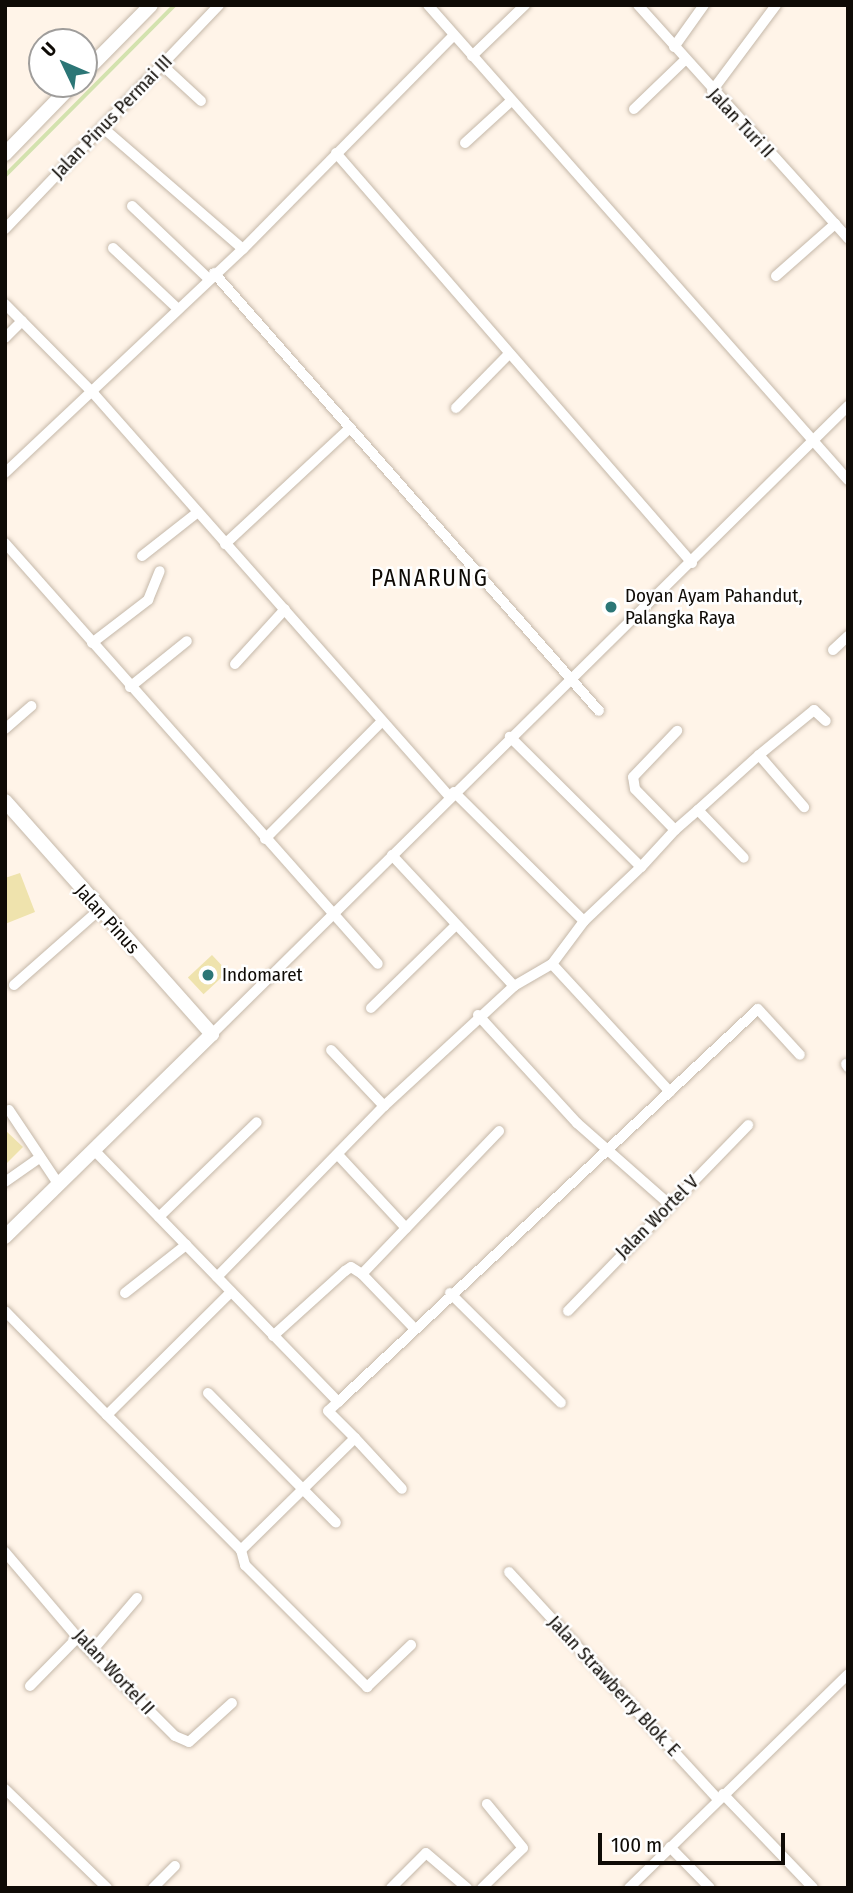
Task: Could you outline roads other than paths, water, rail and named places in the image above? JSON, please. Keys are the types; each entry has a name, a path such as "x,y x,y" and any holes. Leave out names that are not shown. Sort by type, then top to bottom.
{"street":[{"name":"Jalan Pinus Permai III","path":"5,229 219,5"},
{"path":"428,5 811,443 848,480"},
{"path":"472,56 525,5"},
{"name":"Jalan Turi II","path":"638,5 712,91 848,238"},
{"path":"674,47 704,5"},
{"path":"712,91 776,5"},
{"path":"98,59 150,6"},
{"path":"5,473 94,394 211,276 243,250 453,36"},
{"path":"634,109 685,60"},
{"path":"162,65 201,101"},
{"path":"5,154 59,98"},
{"path":"465,143 511,101"},
{"path":"102,127 243,250"},
{"path":"336,153 507,355 692,563"},
{"path":"132,206 211,276 599,710"},
{"path":"776,276 835,225"},
{"path":"113,248 178,309"},
{"path":"5,304 94,394 382,721 451,794 584,921"},
{"path":"5,338 22,321"},
{"path":"456,408 507,355"},
{"path":"6,1235 212,1034 451,794 692,563 848,406"},
{"path":"225,544 349,428"},
{"path":"142,556 198,512"},
{"path":"5,543 330,917 378,964"},
{"path":"92,643 148,600 160,571"},
{"path":"235,664 285,609"},
{"path":"833,650 848,636"},
{"path":"130,687 187,641"},
{"path":"5,729 31,706"},
{"path":"217,1277 340,1157 384,1106 478,1015 514,986 551,964 584,921 641,867 675,830 814,710 826,721"},
{"path":"265,839 382,721"},
{"path":"675,830 632,783 677,730"},
{"path":"510,737 641,867"},
{"path":"759,755 804,807"},
{"name":"Jalan Pinus","path":"5,801 99,910 212,1034"},
{"path":"698,810 744,858"},
{"path":"392,855 455,926 514,986"},
{"path":"15,985 99,910"},
{"path":"371,1008 455,926"},
{"path":"551,964 670,1092"},
{"path":"402,1489 328,1411 413,1327 758,1009 800,1055"},
{"path":"478,1015 609,1149 669,1204"},
{"path":"331,1050 384,1106"},
{"path":"9,1110 35,1144 36,1160 59,1185"},
{"path":"159,1217 257,1122"},
{"name":"Jalan Wortel V","path":"568,1311 748,1125"},
{"path":"362,1274 499,1131"},
{"path":"94,1150 338,1402"},
{"path":"340,1157 406,1228"},
{"path":"5,1182 36,1160"},
{"path":"125,1293 186,1245"},
{"path":"273,1336 351,1267 362,1274 413,1327"},
{"path":"107,1415 231,1292"},
{"path":"450,1293 561,1403"},
{"path":"5,1311 241,1550 245,1566 367,1688 411,1645"},
{"path":"208,1393 336,1523"},
{"path":"241,1550 355,1438"},
{"name":"Jalan Wortel II","path":"5,1552 77,1638 182,1740 198,1735 232,1703"},
{"name":"Jalan Strawberry Blok. E","path":"509,1572 720,1797 813,1888"},
{"path":"91,1652 137,1598"},
{"path":"30,1686 77,1638"},
{"path":"629,1888 848,1674"},
{"path":"5,1789 107,1888"},
{"path":"482,1888 523,1848 487,1804"},
{"path":"670,1847 710,1888"},
{"path":"391,1888 426,1853 467,1888"},
{"path":"153,1888 175,1866"}],"waterway":[{"path":"5,176 175,5"}],"place":[{"name":"Doyan Ayam Pahandut, Palangka Raya","path":"611,607"},
{"name":"Indomaret","path":"208,975"}],"district":[{"name":"PANARUNG","path":"430,578"}]}
